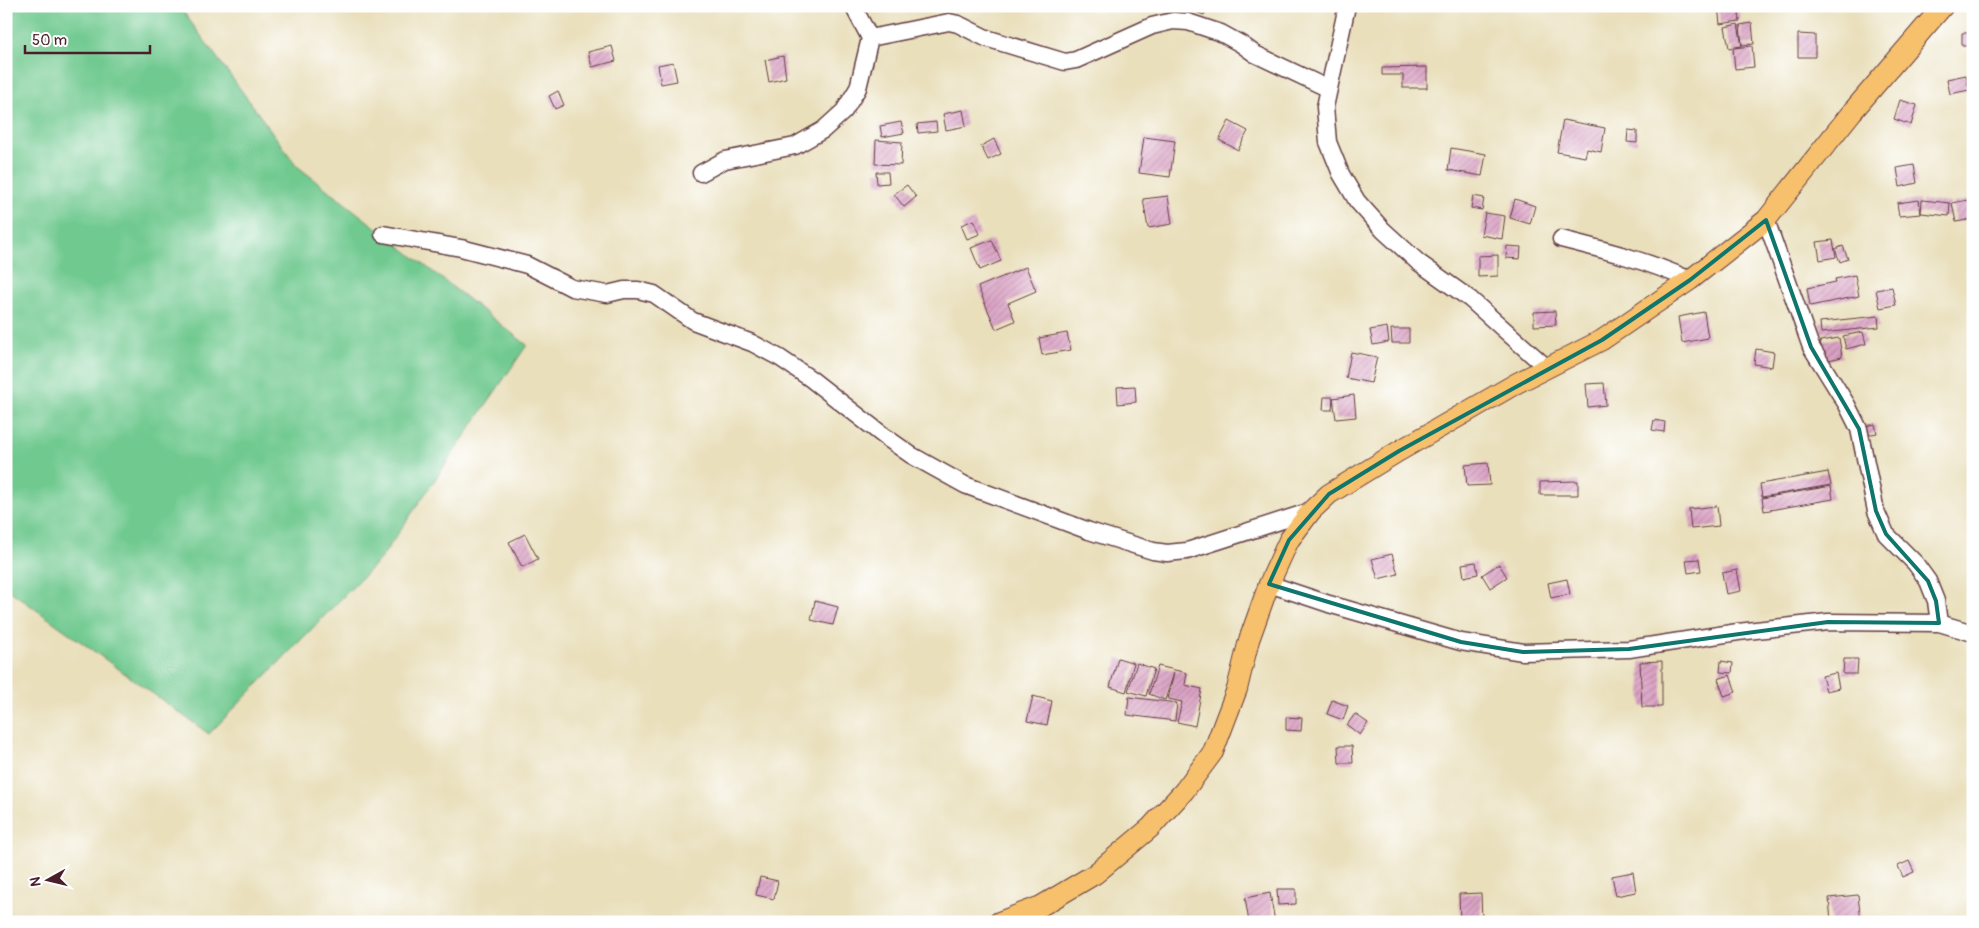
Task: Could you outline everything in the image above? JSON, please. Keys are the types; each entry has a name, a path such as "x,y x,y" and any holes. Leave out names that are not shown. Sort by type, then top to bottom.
{"main road":[{"path":"999,922 1041,906 1095,874 1155,822 1184,791 1213,752 1237,689 1249,640 1268,584 1289,540 1310,511 1329,494 1399,451 1547,368 1602,340 1690,280 1766,220 1852,112 1943,6"}],"street":[{"path":"701,172 725,160 795,146 823,130 844,111 858,88 870,38 853,6"},
{"path":"1347,6 1325,107 1328,142 1341,174 1357,201 1383,230 1418,262 1470,299 1547,368"},
{"path":"870,38 949,22 958,24 986,38 1065,62 1076,60 1152,26 1174,21 1188,22 1221,33 1255,54 1329,89"},
{"path":"1766,220 1811,347 1848,405 1859,428 1876,511 1886,534 1915,563 1928,581 1936,601 1938,623"},
{"path":"383,234 461,248 527,265 572,288 607,294 624,290 638,290 654,294 693,321 752,343 780,358 811,379 911,455 965,485 1080,528 1153,551 1167,553 1187,551 1310,511"},
{"path":"1561,239 1622,254 1663,268 1690,280"},
{"path":"1268,584 1329,604 1461,642 1522,652 1629,649 1738,632 1828,622 1938,623 1973,633"}],"highlighted area":[{"path":"1766,220 1811,347 1859,429 1876,511 1886,534 1928,581 1936,601 1939,623 1828,622 1629,649 1523,652 1461,642 1269,584 1289,540 1329,494 1399,451 1602,340 1690,280"}],"green space":[{"path":"6,6 179,6 297,166 527,345 382,557 209,734 6,588"}],"building":[{"path":"712,6 730,6 730,10"},
{"path":"1189,6 1208,6 1204,15 1188,9"},
{"path":"1718,6 1738,6 1740,21 1720,24"},
{"path":"1752,23 1754,44 1742,45 1740,25"},
{"path":"1738,24 1742,46 1729,48 1725,27"},
{"path":"1962,33 1973,33 1973,46 1962,46"},
{"path":"1798,34 1815,35 1815,57 1798,57"},
{"path":"612,46 616,61 592,67 588,52"},
{"path":"1752,46 1754,67 1735,69 1733,48"},
{"path":"783,56 786,78 769,82 765,60"},
{"path":"673,62 677,81 661,84 658,65"},
{"path":"1427,67 1427,88 1403,88 1403,75 1382,75 1382,68"},
{"path":"1966,75 1969,90 1950,94 1947,79"},
{"path":"558,91 564,105 555,109 549,96"},
{"path":"1900,100 1917,105 1911,125 1894,119"},
{"path":"963,110 966,126 946,130 943,114"},
{"path":"1563,120 1605,128 1601,152 1587,149 1585,157 1557,152"},
{"path":"1229,121 1248,131 1238,150 1219,140"},
{"path":"901,122 904,133 882,137 880,126"},
{"path":"936,122 937,131 918,133 917,124"},
{"path":"1628,130 1637,131 1637,143 1627,142"},
{"path":"1144,137 1175,141 1170,177 1139,173"},
{"path":"994,139 1001,154 988,160 981,146"},
{"path":"876,140 902,142 901,165 875,164"},
{"path":"1451,148 1486,154 1482,176 1448,170"},
{"path":"1914,165 1917,183 1900,187 1897,168"},
{"path":"876,172 888,172 889,183 877,184"},
{"path":"907,185 916,197 904,207 894,194"},
{"path":"1168,196 1172,224 1148,228 1143,199"},
{"path":"1473,196 1484,198 1482,210 1471,208"},
{"path":"1515,199 1535,206 1530,224 1510,218"},
{"path":"1919,200 1921,214 1899,216 1897,203"},
{"path":"1922,200 1950,203 1949,216 1921,213"},
{"path":"1968,200 1972,219 1956,222 1952,203"},
{"path":"1485,213 1505,216 1502,239 1481,235"},
{"path":"974,220 980,234 967,239 961,225"},
{"path":"992,240 1001,261 980,270 971,248"},
{"path":"1833,240 1836,257 1820,260 1817,242"},
{"path":"1507,246 1521,247 1520,259 1506,258"},
{"path":"1843,246 1848,259 1840,262 1835,249"},
{"path":"1498,255 1498,276 1478,277 1478,256"},
{"path":"1026,267 1036,291 1008,303 1015,321 996,329 978,287"},
{"path":"1855,275 1859,296 1810,306 1807,288 1836,282 1835,279"},
{"path":"1892,287 1896,305 1880,308 1876,290"},
{"path":"1555,311 1556,325 1534,326 1534,312"},
{"path":"1704,312 1708,338 1682,343 1678,317"},
{"path":"1878,316 1879,327 1821,333 1820,322"},
{"path":"1387,327 1389,342 1373,345 1370,330"},
{"path":"1391,329 1409,329 1409,343 1392,343"},
{"path":"1863,332 1866,344 1846,349 1843,336"},
{"path":"1067,333 1071,350 1042,355 1039,338"},
{"path":"1839,338 1842,357 1824,361 1820,341"},
{"path":"1756,349 1774,352 1772,367 1754,364"},
{"path":"1351,352 1377,357 1371,383 1346,378"},
{"path":"1604,383 1606,405 1588,407 1586,384"},
{"path":"1135,386 1136,402 1118,404 1117,387"},
{"path":"1354,395 1356,417 1336,419 1333,398"},
{"path":"1324,397 1333,397 1332,410 1323,410"},
{"path":"1654,420 1665,422 1664,432 1652,430"},
{"path":"1875,424 1877,433 1862,436 1860,427"},
{"path":"1488,463 1490,485 1467,486 1465,465"},
{"path":"1828,472 1831,485 1762,497 1760,484"},
{"path":"1578,481 1578,495 1540,495 1540,482"},
{"path":"1831,486 1833,499 1764,511 1762,498"},
{"path":"1717,506 1719,526 1691,529 1689,509"},
{"path":"525,534 538,559 522,567 509,542"},
{"path":"1392,554 1398,574 1378,579 1372,559"},
{"path":"1699,559 1701,571 1688,573 1686,560"},
{"path":"1476,562 1478,574 1464,577 1462,564"},
{"path":"1499,564 1507,577 1490,588 1482,575"},
{"path":"1737,570 1741,591 1726,594 1722,573"},
{"path":"1567,579 1570,594 1551,598 1548,583"},
{"path":"815,601 838,607 833,625 811,620"},
{"path":"1118,658 1134,663 1126,692 1110,687"},
{"path":"1844,659 1858,659 1857,674 1843,674"},
{"path":"1662,661 1662,707 1642,707 1640,662"},
{"path":"1721,661 1733,663 1732,673 1720,672"},
{"path":"1137,663 1154,669 1146,696 1128,691"},
{"path":"1158,666 1187,673 1185,685 1202,689 1195,726 1177,722 1182,702 1168,699 1174,673 1165,700 1149,694"},
{"path":"1836,673 1839,688 1826,691 1822,676"},
{"path":"1730,675 1736,692 1724,696 1718,679"},
{"path":"1033,696 1052,701 1047,725 1027,721"},
{"path":"1129,697 1177,703 1175,721 1127,715"},
{"path":"1332,700 1348,706 1343,720 1327,714"},
{"path":"1355,714 1368,723 1360,735 1347,725"},
{"path":"1286,717 1302,718 1301,731 1286,730"},
{"path":"1338,746 1352,746 1353,763 1339,763"},
{"path":"1909,861 1914,872 1903,877 1898,866"},
{"path":"1633,872 1636,892 1616,896 1612,876"},
{"path":"760,877 778,881 774,899 756,895"},
{"path":"1277,889 1296,889 1296,904 1278,905"},
{"path":"1270,893 1275,922 1249,922 1245,898"},
{"path":"1481,893 1482,922 1460,922 1459,894"},
{"path":"1858,895 1861,922 1831,922 1829,898"}]}
